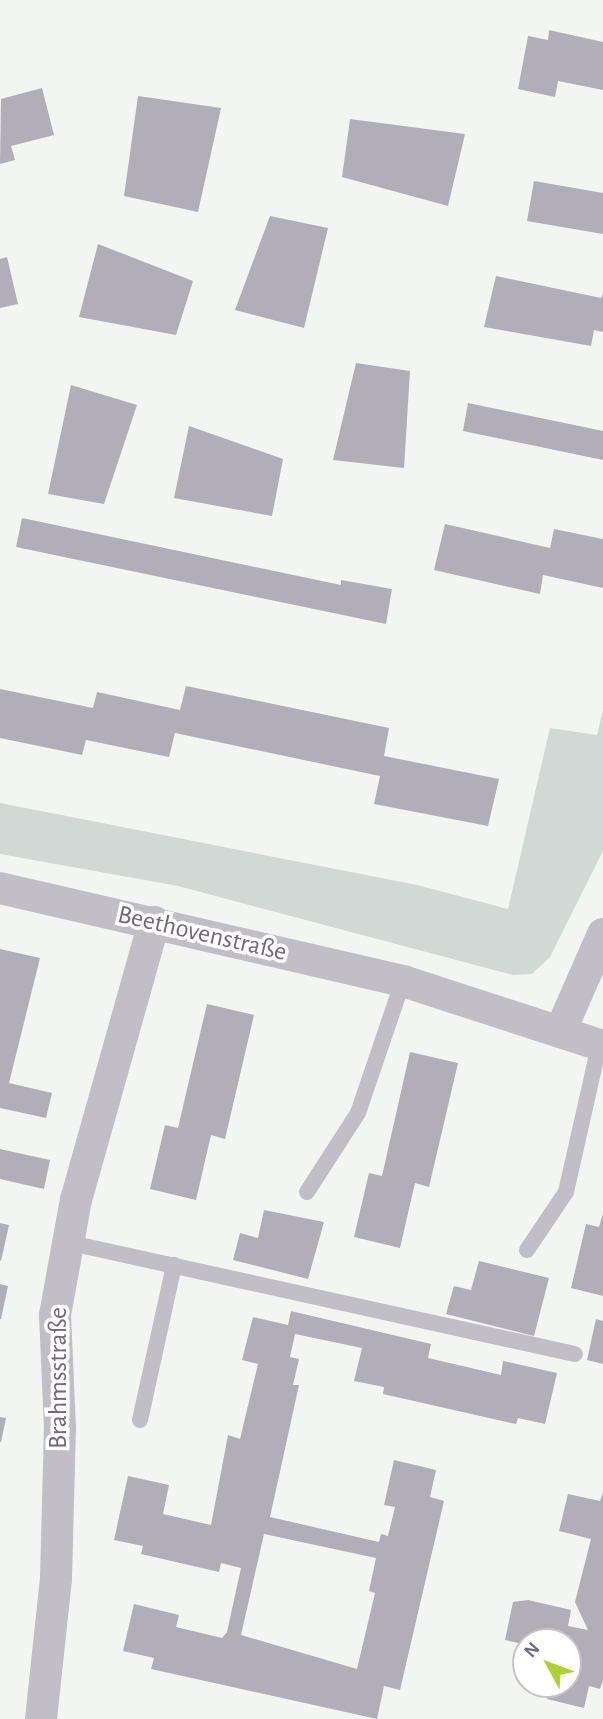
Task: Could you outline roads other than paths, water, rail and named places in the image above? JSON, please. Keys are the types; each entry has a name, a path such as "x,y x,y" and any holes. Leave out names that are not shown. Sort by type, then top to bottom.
{"street":[{"name":"Beethovenstraße","path":"0,888 404,981 601,1046"},
{"name":"Brahmsstraße","path":"41,1719 56,1579 60,1429 55,1315 66,1242 154,922"},
{"path":"560,1032 603,934"}],"lane":[{"path":"307,1192 358,1113 404,981"},
{"name":"Beethovenstraße","path":"527,1250 566,1192 601,1046"},
{"path":"66,1242 575,1354"},
{"path":"140,1420 174,1265"}]}
